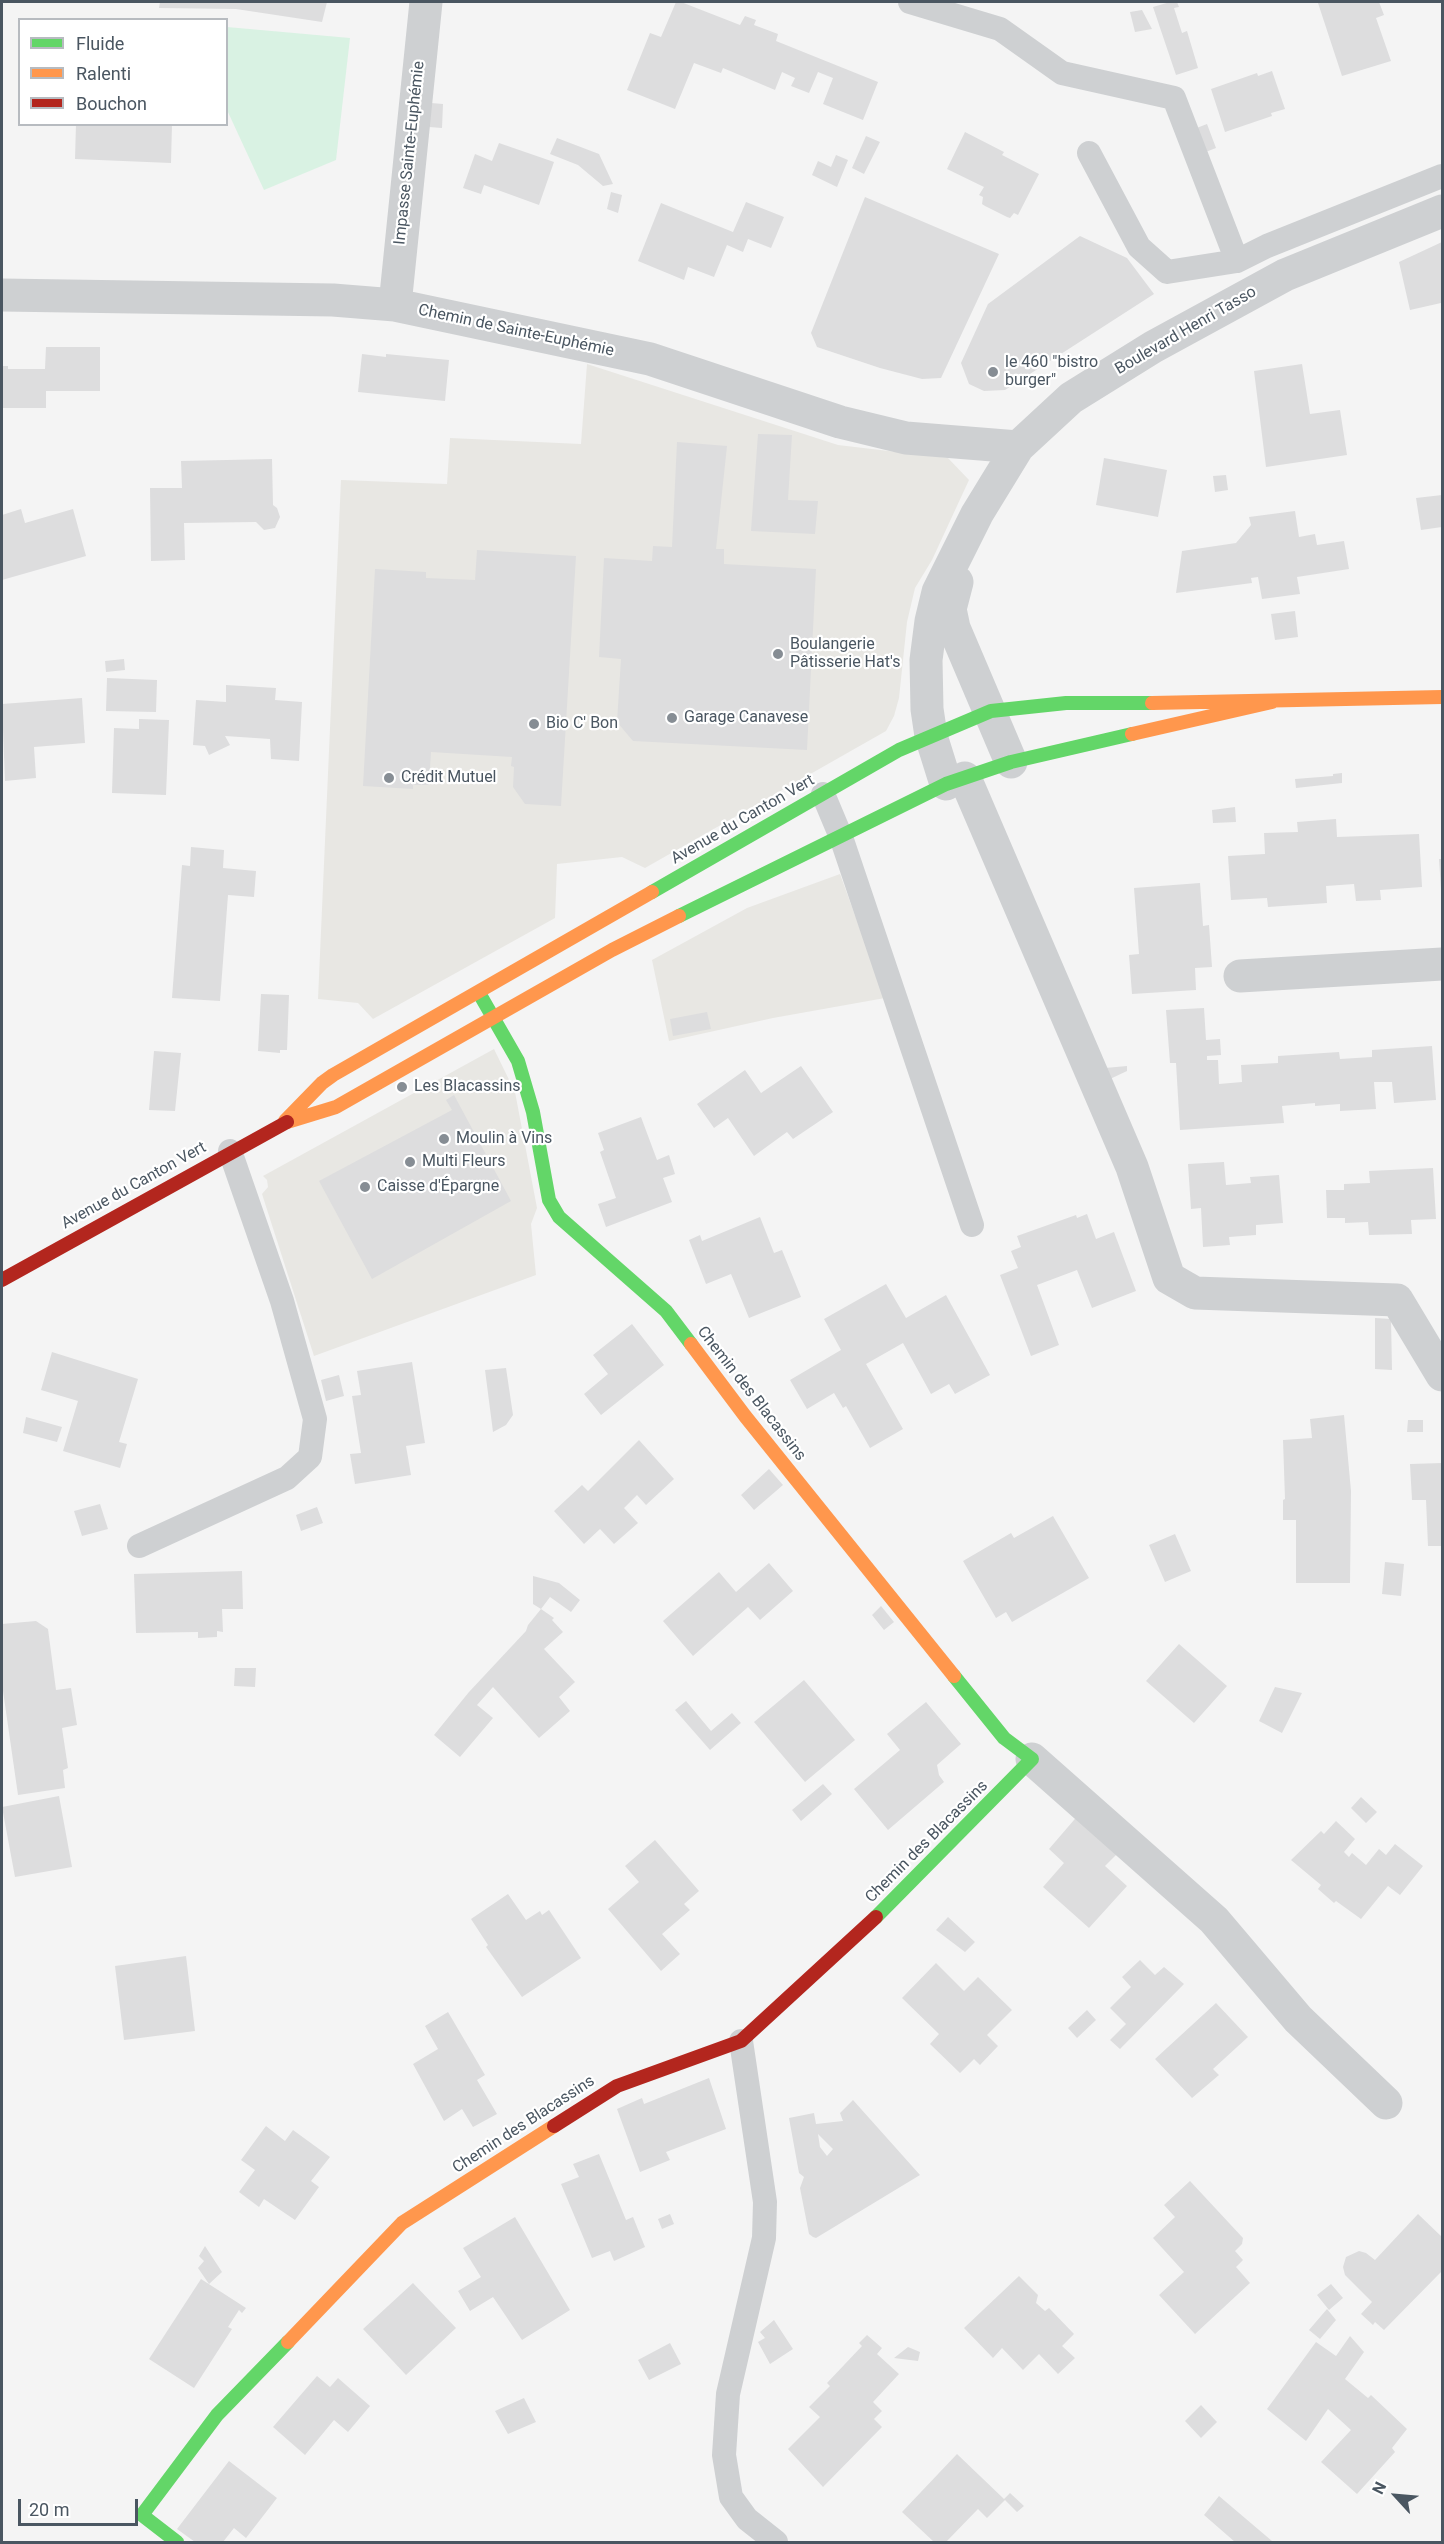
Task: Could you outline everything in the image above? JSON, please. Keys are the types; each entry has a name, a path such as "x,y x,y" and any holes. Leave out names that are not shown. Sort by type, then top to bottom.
{"street":[{"name":"Impasse Sainte-Euphémie","path":"395,305 426,2"},
{"name":"Boulevard Henri Tasso","path":"1443,211 1285,275 1163,342 1071,398 1018,447 977,514 938,592 931,621 926,660 927,709 931,736 956,781 1132,1167 1169,1278 1195,1293 1397,1300 1443,1376"},
{"name":"Chemin de Sainte-Euphémie","path":"2,295 333,300 395,305 650,359 840,422 906,438 1018,447"},
{"name":"Boulevard Henri Tasso","path":"977,514 950,609 954,628 1011,762"},
{"name":"Avenue du Canton Vert","path":"284,1123 322,1083 333,1075 478,993 594,923 899,750 991,711 1060,703 1272,702 1443,697"},
{"name":"Avenue du Canton Vert","path":"2,1280 230,1151 284,1123 336,1107 612,950 956,781 1011,762 1272,702"},
{"path":"1240,976 1443,964"},
{"name":"Chemin des Blacassins","path":"177,2542 142,2516 217,2415 402,2223 617,2086 741,2041 860,1933 1032,1759 1004,1738 745,1416 666,1311 559,1216 549,1200 533,1112 518,1061 478,993"},
{"path":"1032,1759 1214,1920 1298,2019 1386,2103"}],"lane":[{"path":"910,2 1000,29 1062,73 1174,98 1237,261"},
{"path":"1089,153 1139,247 1167,272 1237,261 1267,246 1443,176"},
{"path":"823,794 841,837 972,1225"},
{"path":"139,1546 287,1478 310,1457 315,1419 282,1300 230,1151"},
{"path":"741,2041 765,2202 764,2238 728,2394 724,2455 731,2497 747,2519 776,2542"}],"shaded area":[{"path":"587,364 838,445 948,458 969,480 932,560 915,588 907,622 899,698 894,716 886,731 645,868 622,857 557,864 555,918 373,1019 358,1003 318,999 341,480 447,484 450,438 581,444"},
{"path":"840,874 885,998 773,1018 669,1041 652,960 747,908"},
{"path":"494,1049 515,1092 537,1208 531,1224 536,1275 314,1356 262,1194 268,1187 267,1180 263,1176"}],"green space":[{"path":"228,27 350,38 336,160 264,190 228,112"}],"building":[{"path":"160,2 327,2 322,22 236,9 159,8"},
{"path":"676,2 740,25 745,16 756,20 754,25 778,34 776,41 878,82 863,120 823,104 833,78 818,72 809,93 791,86 795,78 782,72 775,90 723,68 721,73 694,63 675,109 627,90 650,33 661,37"},
{"path":"1177,2 1179,7 1174,8 1182,33 1187,31 1198,68 1176,75 1153,7"},
{"path":"1379,2 1384,15 1376,18 1391,61 1342,76 1318,3"},
{"path":"1142,10 1152,29 1135,32 1130,12"},
{"path":"1272,71 1285,109 1271,113 1272,116 1225,132 1211,89 1257,73 1258,76"},
{"path":"431,103 443,104 442,128 429,127"},
{"path":"1207,124 1216,148 1203,153 1194,129"},
{"path":"76,126 172,126 171,163 75,159"},
{"path":"965,132 1004,152 1002,155 1039,174 1018,215 1014,213 1010,218 985,206 982,204 983,197 979,195 984,187 947,169"},
{"path":"866,136 880,142 864,174 852,168"},
{"path":"557,138 599,154 613,184 603,186 578,165 550,154"},
{"path":"499,143 554,162 539,205 484,185 481,194 463,188 475,154 492,161"},
{"path":"836,155 848,160 837,187 812,175 818,161 831,167"},
{"path":"611,192 622,195 618,213 607,209"},
{"path":"865,197 999,254 941,378 922,379 817,347 811,333"},
{"path":"746,202 784,217 771,248 748,239 743,252 727,245 714,277 688,267 684,280 638,261 661,203 733,232"},
{"path":"1080,236 1127,258 1154,294 1005,390 984,391 969,384 961,363 988,304"},
{"path":"1442,242 1442,307 1441,303 1410,310 1399,262"},
{"path":"46,347 100,347 100,391 46,391 46,408 2,408 2,366 8,366 8,369 45,369"},
{"path":"362,354 449,360 445,401 358,392"},
{"path":"1302,364 1310,414 1340,410 1347,455 1266,467 1254,371"},
{"path":"758,434 792,435 788,500 818,501 815,534 751,531"},
{"path":"677,442 727,446 716,549 724,549 724,564 816,569 807,750 633,741 617,722 621,659 599,657 604,558 652,561 653,546 672,547"},
{"path":"1104,458 1167,470 1158,517 1096,505"},
{"path":"272,459 273,505 277,508 280,517 275,528 264,530 256,522 184,523 185,560 151,561 150,488 182,488 181,461"},
{"path":"1226,475 1228,490 1215,492 1213,476"},
{"path":"1442,495 1442,527 1421,530 1416,498"},
{"path":"21,509 25,523 73,509 86,556 2,580 2,515"},
{"path":"1295,511 1299,537 1315,534 1317,545 1344,541 1349,569 1297,577 1300,594 1262,599 1258,577 1251,578 1252,583 1176,593 1182,551 1236,543 1251,525 1249,517"},
{"path":"477,550 576,556 561,806 525,804 513,787 512,757 431,752 429,785 413,785 413,789 363,786 375,569 426,572 426,578 475,580"},
{"path":"1295,611 1298,637 1275,640 1271,614"},
{"path":"124,659 125,670 106,672 105,661"},
{"path":"107,678 157,680 156,712 106,711"},
{"path":"226,685 276,688 275,700 302,702 299,761 271,759 270,739 225,736 230,745 209,755 205,746 193,745 196,700 226,702"},
{"path":"82,698 85,743 34,747 36,778 5,781 2,704"},
{"path":"139,719 169,720 166,795 112,793 114,728 139,729"},
{"path":"1342,773 1342,783 1296,788 1295,779 1333,776 1333,774"},
{"path":"1235,807 1236,822 1213,823 1212,810"},
{"path":"1336,819 1337,837 1419,834 1422,887 1380,890 1381,900 1356,901 1354,884 1326,886 1327,903 1268,907 1267,898 1231,900 1228,856 1265,854 1264,833 1298,832 1297,822"},
{"path":"191,847 224,850 223,868 256,871 254,897 228,895 220,1001 172,998 182,865 190,866"},
{"path":"1439,859 1442,859 1442,889 1441,889"},
{"path":"1200,883 1203,926 1209,925 1212,967 1195,968 1196,990 1132,994 1129,955 1139,954 1134,888"},
{"path":"261,994 289,995 287,1050 280,1050 280,1053 258,1051"},
{"path":"1204,1008 1206,1040 1220,1039 1221,1055 1207,1056 1207,1060 1218,1060 1219,1084 1242,1082 1241,1065 1278,1063 1278,1056 1339,1052 1340,1059 1372,1057 1372,1050 1432,1046 1436,1100 1394,1103 1392,1082 1374,1082 1376,1109 1340,1111 1340,1104 1315,1106 1315,1103 1282,1106 1284,1123 1180,1130 1176,1063 1170,1063 1166,1010"},
{"path":"707,1012 711,1029 673,1036 670,1019"},
{"path":"154,1051 181,1053 175,1111 149,1110"},
{"path":"801,1066 833,1112 793,1139 787,1132 754,1156 728,1118 714,1128 697,1104 745,1070 761,1093"},
{"path":"1127,1066 1127,1071 1110,1079 1105,1068"},
{"path":"454,1095 511,1201 372,1279 319,1181 452,1110 446,1100"},
{"path":"641,1117 657,1160 669,1155 675,1174 663,1178 672,1202 606,1227 598,1204 616,1198 600,1152 604,1150 598,1133"},
{"path":"1224,1162 1226,1185 1251,1183 1250,1177 1279,1175 1283,1223 1256,1225 1256,1235 1229,1237 1230,1245 1203,1247 1201,1208 1191,1209 1188,1164"},
{"path":"1433,1168 1436,1219 1411,1220 1412,1234 1369,1235 1368,1222 1345,1223 1345,1218 1327,1218 1326,1190 1344,1190 1344,1184 1370,1183 1369,1171"},
{"path":"1087,1214 1096,1239 1114,1232 1136,1291 1092,1308 1077,1270 1037,1285 1059,1345 1031,1356 1000,1275 1018,1268 1011,1251 1021,1247 1017,1236 1076,1215 1077,1218"},
{"path":"760,1217 774,1253 782,1250 801,1297 749,1318 731,1274 706,1284 689,1240 700,1235 702,1241"},
{"path":"886,1284 906,1318 946,1295 990,1375 955,1394 949,1384 931,1394 903,1343 866,1364 903,1429 870,1448 846,1406 843,1408 834,1393 807,1409 790,1380 841,1350 824,1319"},
{"path":"1375,1318 1391,1319 1392,1370 1375,1369"},
{"path":"632,1324 664,1365 601,1415 584,1394 608,1374 593,1355"},
{"path":"52,1352 138,1379 119,1442 127,1444 120,1468 63,1451 78,1401 41,1390"},
{"path":"412,1362 425,1443 406,1446 411,1475 355,1484 350,1454 361,1453 352,1396 361,1395 357,1371"},
{"path":"506,1368 513,1415 506,1425 493,1432 485,1370"},
{"path":"339,1375 344,1396 326,1401 321,1380"},
{"path":"1344,1415 1351,1491 1350,1583 1296,1583 1296,1520 1283,1520 1283,1500 1285,1499 1283,1440 1312,1438 1310,1419"},
{"path":"26,1417 62,1427 57,1442 23,1433"},
{"path":"1408,1420 1423,1420 1423,1432 1407,1432"},
{"path":"639,1440 674,1479 646,1505 637,1495 624,1508 638,1523 614,1544 600,1529 584,1544 554,1511 582,1485 588,1491"},
{"path":"1442,1463 1442,1546 1428,1546 1426,1500 1412,1500 1410,1464"},
{"path":"769,1469 783,1485 754,1510 741,1495"},
{"path":"100,1504 108,1529 82,1536 74,1511"},
{"path":"317,1507 323,1523 301,1531 296,1515"},
{"path":"1053,1516 1089,1578 1012,1622 1006,1612 996,1618 963,1561 1011,1533 1014,1538"},
{"path":"1175,1534 1191,1571 1165,1582 1149,1545"},
{"path":"1385,1562 1404,1564 1401,1596 1382,1594"},
{"path":"769,1563 793,1591 760,1620 748,1607 693,1656 663,1621 719,1572 736,1592"},
{"path":"242,1571 243,1609 222,1609 223,1632 217,1631 217,1637 198,1638 198,1632 136,1633 134,1574"},
{"path":"533,1576 559,1583 580,1600 571,1612 550,1597 541,1609 533,1604"},
{"path":"881,1606 894,1622 884,1630 872,1615"},
{"path":"541,1609 554,1618 552,1620 563,1632 544,1649 575,1682 559,1697 570,1711 539,1738 493,1687 477,1705 493,1718 460,1757 434,1735 469,1692 526,1631"},
{"path":"36,1621 48,1629 56,1690 71,1688 77,1725 62,1728 68,1768 63,1770 65,1788 18,1795 2,1684 2,1624"},
{"path":"1179,1644 1227,1686 1194,1723 1146,1681"},
{"path":"235,1668 256,1668 255,1687 234,1686"},
{"path":"804,1680 855,1740 805,1782 754,1722"},
{"path":"1275,1687 1302,1693 1282,1733 1259,1721"},
{"path":"686,1701 711,1731 732,1713 741,1723 710,1750 675,1710"},
{"path":"926,1702 961,1744 937,1765 939,1775 944,1782 888,1830 854,1789 900,1750 887,1734"},
{"path":"823,1784 832,1794 801,1821 792,1810"},
{"path":"59,1796 72,1867 15,1877 2,1807"},
{"path":"1361,1797 1377,1812 1366,1823 1351,1808"},
{"path":"1080,1813 1121,1850 1105,1866 1127,1886 1089,1928 1043,1887 1064,1863 1049,1849"},
{"path":"1336,1821 1355,1839 1344,1852 1349,1857 1352,1853 1366,1865 1379,1849 1386,1855 1395,1844 1423,1866 1400,1895 1388,1886 1361,1919 1336,1901 1334,1903 1318,1889 1321,1885 1291,1860 1321,1831 1324,1834"},
{"path":"655,1840 699,1891 684,1904 690,1910 662,1934 680,1954 661,1971 608,1909 639,1882 625,1866"},
{"path":"508,1894 526,1920 540,1911 542,1915 549,1910 581,1958 522,1997 486,1947 488,1945 471,1919"},
{"path":"948,1917 975,1942 965,1952 936,1930"},
{"path":"186,1956 195,2031 124,2040 115,1966"},
{"path":"1140,1960 1155,1975 1164,1967 1184,1984 1120,2049 1110,2040 1126,2024 1110,2008 1131,1987 1122,1977"},
{"path":"936,1963 964,1991 978,1977 1012,2010 987,2035 998,2046 980,2065 974,2059 960,2073 930,2044 939,2034 902,1998"},
{"path":"1216,2003 1248,2037 1213,2069 1219,2075 1192,2098 1155,2059"},
{"path":"1087,2010 1096,2020 1077,2038 1068,2028"},
{"path":"448,2012 485,2075 477,2080 497,2114 473,2127 462,2109 444,2121 413,2064 438,2049 425,2026"},
{"path":"709,2078 726,2129 666,2152 670,2160 640,2172 617,2109 642,2098 644,2104"},
{"path":"853,2100 920,2175 816,2238 809,2234 800,2188 804,2177 799,2173 789,2118 814,2113 816,2124 843,2121 840,2113","holes":["818,2134 833,2149 827,2156 820,2147"]},
{"path":"266,2126 285,2141 293,2130 330,2157 311,2181 319,2187 295,2220 264,2199 259,2207 239,2192 255,2170 241,2160"},
{"path":"599,2154 626,2220 633,2217 645,2247 614,2261 610,2251 592,2258 561,2184 579,2177 573,2164"},
{"path":"1190,2181 1243,2238 1242,2244 1235,2251 1243,2260 1236,2267 1250,2283 1195,2334 1159,2295 1184,2272 1153,2238 1175,2217 1164,2205"},
{"path":"670,2214 674,2224 662,2229 658,2219"},
{"path":"1418,2214 1442,2237 1442,2271 1384,2330 1375,2322 1373,2325 1361,2314 1372,2302 1345,2275 1343,2267 1346,2257 1359,2251 1375,2260"},
{"path":"515,2217 570,2310 522,2340 493,2297 470,2311 458,2291 481,2277 463,2248"},
{"path":"205,2246 222,2272 209,2284 198,2268 204,2261 199,2256"},
{"path":"1019,2276 1038,2295 1036,2303 1045,2311 1049,2308 1074,2334 1062,2346 1075,2358 1058,2374 1039,2354 1023,2370 1002,2348 993,2358 964,2328"},
{"path":"201,2279 246,2308 242,2313 239,2310 228,2327 232,2329 194,2388 149,2359"},
{"path":"413,2283 456,2328 406,2375 363,2329"},
{"path":"1331,2284 1343,2298 1329,2310 1317,2295"},
{"path":"1327,2309 1336,2320 1320,2339 1309,2330"},
{"path":"774,2320 793,2349 770,2364 758,2342 765,2338 760,2332"},
{"path":"867,2335 882,2348 877,2354 899,2374 873,2402 882,2411 874,2419 882,2427 823,2487 788,2449 820,2417 809,2407 830,2386 827,2383 862,2346 859,2343"},
{"path":"1350,2336 1364,2352 1345,2379 1368,2398 1371,2395 1407,2429 1392,2448 1395,2452 1357,2494 1321,2462 1351,2430 1328,2409 1306,2441 1267,2409 1316,2342 1336,2356"},
{"path":"670,2343 681,2364 649,2380 638,2360"},
{"path":"908,2347 920,2352 918,2361 894,2358"},
{"path":"317,2376 330,2387 338,2378 370,2406 348,2432 334,2420 305,2455 273,2427"},
{"path":"524,2398 536,2422 508,2434 495,2411"},
{"path":"1201,2405 1217,2422 1201,2438 1185,2421"},
{"path":"957,2454 1004,2499 1010,2493 1024,2506 1017,2512 1005,2500 987,2518 978,2509 946,2542 934,2542 902,2512"},
{"path":"229,2461 277,2498 246,2538 234,2528 223,2542 195,2542 177,2529"},
{"path":"1219,2496 1272,2541 1235,2542 1204,2515"}],"traffic: fast":[{"path":"652,892 899,750 991,711 1066,703 1152,703"},
{"path":"679,916 946,784 1011,762 1132,734"},
{"path":"479,993 518,1061 533,1112 549,1200 559,1217 666,1311 691,1344"},
{"path":"876,1917 1032,1759 1004,1738 954,1676"},
{"path":"177,2542 142,2515 217,2415 288,2342"}],"traffic: slow":[{"path":"1152,703 1442,697"},
{"path":"1132,734 1272,702"},
{"path":"285,1121 322,1083 333,1075 652,892"},
{"path":"287,1122 336,1107 612,950 679,916"},
{"path":"691,1344 745,1416 954,1676"},
{"path":"288,2342 402,2223 554,2126"}],"traffic: jam":[{"path":"2,1280 287,1122"},
{"path":"554,2126 617,2086 741,2041 876,1917"}],"place":[{"name":"le 460 \"bistro burger\"","path":"993,372"},
{"name":"Boulangerie Pâtisserie Hat's","path":"778,654"},
{"name":"Garage Canavese","path":"672,718"},
{"name":"Bio C' Bon","path":"534,724"},
{"name":"Crédit Mutuel","path":"389,778"},
{"name":"Les Blacassins","path":"402,1087"},
{"name":"Moulin à Vins","path":"444,1139"},
{"name":"Multi Fleurs","path":"410,1162"},
{"name":"Caisse d'Épargne","path":"365,1187"}]}
